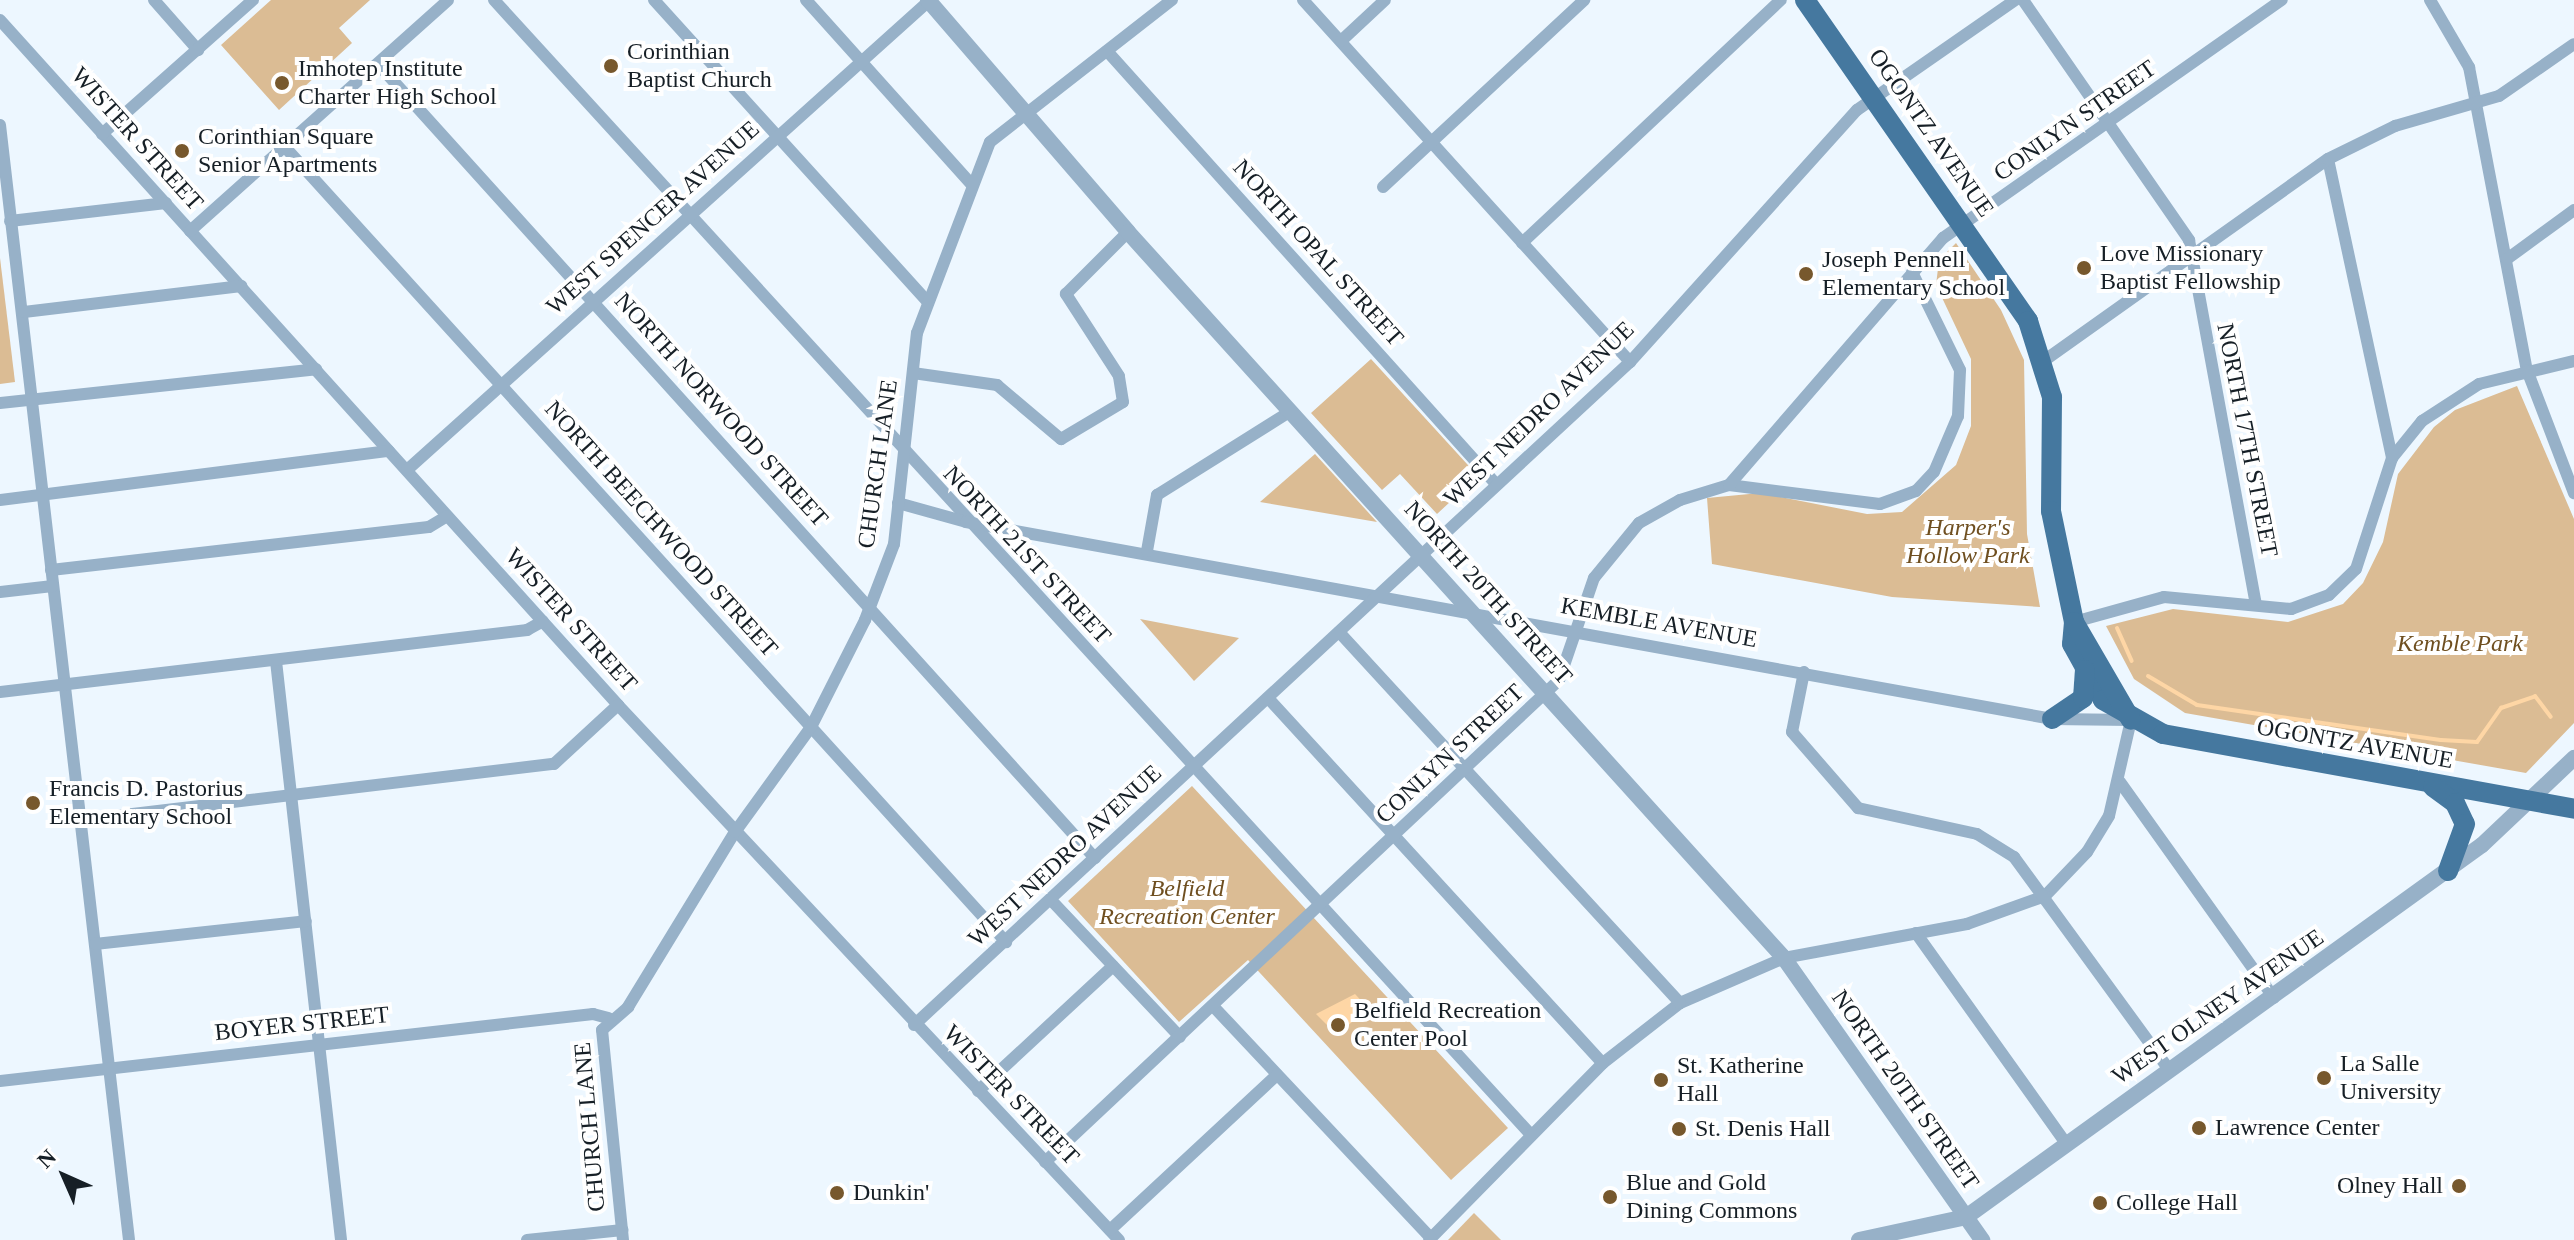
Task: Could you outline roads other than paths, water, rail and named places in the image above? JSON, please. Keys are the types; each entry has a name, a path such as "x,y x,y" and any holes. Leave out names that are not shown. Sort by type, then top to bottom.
{"main road":[{"name":"OGONTZ AVENUE","path":"1805,0 2010,288 2045,360 2054,432 2051,511 2074,622 2072,644 2103,700 2131,720 2187,739 2574,809"},
{"name":"OGONTZ AVENUE","path":"2074,622 2131,720"},
{"path":"2052,719 2083,698 2085,670"},
{"path":"2426,783 2455,803 2465,824 2448,871"}],"street":[{"path":"154,0 198,50"},
{"path":"102,134 253,0"},
{"path":"190,231 448,0"},
{"name":"NORTH 21ST STREET","path":"494,0 966,522 1531,1135"},
{"path":"654,0 928,302"},
{"path":"806,0 972,185"},
{"name":"WEST SPENCER AVENUE","path":"407,470 929,0"},
{"name":"NORTH 20TH STREET","path":"929,0 1025,116 1128,232 1784,958 1982,1240"},
{"name":"CHURCH LANE","path":"623,1235 602,1048 608,1018 628,1007 735,832 811,727 868,607 894,544 902,451 913,373 928,302 990,142 1172,0"},
{"path":"1303,0 1630,362"},
{"path":"1341,41 1385,0"},
{"path":"1383,187 1584,0"},
{"path":"1522,243 1781,0"},
{"name":"WEST NEDRO AVENUE","path":"914,1025 1630,362 1874,99 2015,0"},
{"name":"NORTH 17TH STREET","path":"2023,0 2180,221 2190,257 2256,604"},
{"name":"CONLYN STREET","path":"1045,1162 1546,694 1571,660 1575,629 1594,578 1639,523 1729,485 1912,272 1965,226 2282,0"},
{"path":"2430,0 2458,40 2479,103 2527,370 2574,493"},
{"name":"WISTER STREET","path":"0,20 618,705 914,1025 1119,1240"},
{"path":"2045,360 2328,159 2395,126 2479,103 2574,44"},
{"name":"NORTH OPAL STREET","path":"1107,51 1497,485"},
{"name":"NORTH NORWOOD STREET","path":"378,64 1095,858"},
{"path":"0,125 129,1240"},
{"name":"NORTH BEECHWOOD STREET","path":"284,146 1006,942"},
{"path":"2074,622 2164,597 2291,609 2339,588 2366,548 2392,458 2328,159"},
{"path":"10,221 166,203"},
{"path":"2507,259 2574,210"},
{"path":"913,373 997,385 1066,439 1126,397 1068,301 1070,287 1128,232"},
{"path":"1729,485 1880,504 1916,491 1934,472 1958,416 1960,370 1912,272"},
{"path":"24,312 241,286"},
{"path":"2392,458 2454,396 2527,370 2574,361"},
{"path":"0,403 316,369"},
{"path":"1147,551 1157,495 1291,411"},
{"path":"0,500 389,451"},
{"name":"KEMBLE AVENUE","path":"898,503 966,522 1147,551 2052,719 2131,720"},
{"path":"51,570 429,527 447,516"},
{"path":"0,592 53,586"},
{"path":"0,692 527,630 543,621"},
{"path":"1339,632 1680,1003"},
{"path":"276,661 341,1240"},
{"path":"1804,672 1792,732 1858,808 1977,834 2023,865 2170,1071"},
{"path":"1268,698 1603,1063"},
{"path":"82,820 554,764 618,705"},
{"path":"1213,1006 1430,1239 1603,1063 1680,1003 1784,958 2000,915 2045,896 2087,852 2120,782 2131,720"},
{"name":"WEST OLNEY AVENUE","path":"1859,1240 1966,1217 2448,871 2533,801 2574,758"},
{"path":"2120,782 2274,998"},
{"path":"1051,900 1180,1037"},
{"path":"95,944 306,921"},
{"path":"1916,933 2067,1145"},
{"path":"978,1091 1113,966"},
{"name":"BOYER STREET","path":"0,1081 593,1014 608,1018"},
{"path":"1110,1230 1277,1075"},
{"path":"527,1240 623,1235"}],"waterway":[{"path":"2117,628 2132,661"},
{"path":"2148,676 2197,705 2441,740 2477,742 2501,708 2535,696 2551,717"}],"place":[{"name":"Corinthian Baptist Church","path":"611,66"},
{"name":"Imhotep Institute Charter High School","path":"282,83"},
{"name":"Corinthian Square Senior Apartments","path":"182,151"},
{"name":"Love Missionary Baptist Fellowship","path":"2084,268"},
{"name":"Joseph Pennell Elementary School","path":"1806,274"},
{"name":"Francis D. Pastorius Elementary School","path":"33,803"},
{"name":"Belfield Recreation Center Pool","path":"1338,1025"},
{"name":"La Salle University","path":"2324,1078"},
{"name":"St. Katherine Hall","path":"1661,1080"},
{"name":"Lawrence Center","path":"2199,1128"},
{"name":"St. Denis Hall","path":"1679,1129"},
{"name":"Olney Hall","path":"2459,1186"},
{"name":"Dunkin'","path":"837,1193"},
{"name":"Blue and Gold Dining Commons","path":"1610,1197"},
{"name":"College Hall","path":"2100,1203"}],"park label":[{"name":"Harper's Hollow Park","path":"1968,542"},
{"name":"Kemble Park","path":"2460,644"},
{"name":"Belfield Recreation Center","path":"1187,903"}]}
